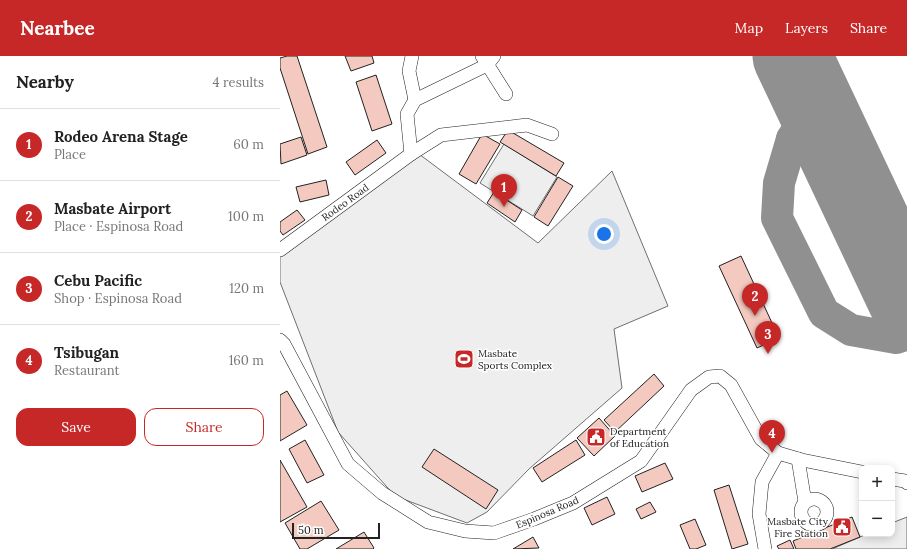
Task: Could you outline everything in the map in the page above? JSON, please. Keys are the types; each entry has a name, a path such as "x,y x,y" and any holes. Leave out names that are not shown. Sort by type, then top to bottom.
{"street":[{"path":"412,56 409,71 415,100"},
{"path":"411,154 406,114 415,100 488,59 506,94"},
{"name":"Rodeo Road","path":"280,250 411,154 441,135 527,125 552,134"},
{"name":"Espinosa Road","path":"280,340 284,344 348,464 382,493 428,522 465,531 494,533 534,519 573,503 641,462 692,390 708,377 720,376 731,385 760,439 778,453 798,459 859,471"},
{"path":"765,549 759,514 762,482 778,453"},
{"path":"798,459 805,502"},
{"path":"895,480 907,483"}],"shaded area":[{"path":"504,144 557,177 533,216 480,183"},
{"name":"Masbate Sports Complex","path":"419,154 538,243 612,171 668,306 614,329 622,388 529,469 487,512 467,523 395,496 338,432 280,282 280,257"},
{"path":"907,517 907,549 832,549 860,537 895,537 895,522"}],"building":[{"path":"297,56 327,147 308,154 280,68 280,58"},
{"path":"345,56 372,56 374,63 351,71"},
{"path":"376,75 392,124 372,131 356,82"},
{"path":"508,130 564,163 556,176 500,142"},
{"path":"482,134 500,144 476,184 459,174"},
{"path":"301,137 307,155 281,164 280,144"},
{"path":"377,140 386,153 355,175 346,162"},
{"path":"558,177 573,186 548,226 534,217"},
{"path":"326,180 329,195 300,202 296,187"},
{"path":"494,192 522,210 515,222 487,203"},
{"path":"297,210 305,220 283,235 280,231 280,222"},
{"path":"741,256 779,338 757,348 719,266"},
{"path":"654,374 664,386 615,432 604,420"},
{"path":"287,391 307,425 280,441 280,395"},
{"name":"Department of Education","path":"599,418 615,436 594,456 577,438"},
{"path":"305,440 324,475 307,483 289,449"},
{"path":"576,440 585,455 542,482 533,468"},
{"path":"434,449 498,490 486,509 422,467"},
{"path":"280,460 307,507 280,522"},
{"path":"665,463 673,479 642,492 635,476"},
{"path":"729,485 748,544 732,549 714,490"},
{"path":"607,497 615,514 592,525 584,508"},
{"path":"321,501 339,530 307,549 300,549 285,523"},
{"path":"650,502 656,512 641,519 636,509"},
{"name":"Masbate City Fire Station","path":"852,517 860,537 830,549 796,549 793,541"},
{"path":"695,519 706,545 696,549 690,549 680,525"},
{"path":"364,532 374,548 373,549 336,549"},
{"path":"533,537 539,548 513,549"},
{"path":"790,540 794,549 779,549 777,546"}],"taxiway":[{"path":"813,101 810,111 792,139 779,183 777,218 824,313 851,330 896,338 902,336 907,330"},
{"path":"792,139 808,133 831,138"}],"runway":[{"path":"792,56 907,299"}],"place":[{"name":"Rodeo Arena Stage","path":"504,207"},
{"name":"Masbate Airport","path":"755,316"},
{"name":"Cebu Pacific","path":"768,354"},
{"name":"Masbate Sports Complex","path":"464,359"},
{"name":"Department of Education","path":"596,437"},
{"name":"Tsibugan","path":"772,453"},
{"name":"Masbate City Fire Station","path":"842,527"}]}
